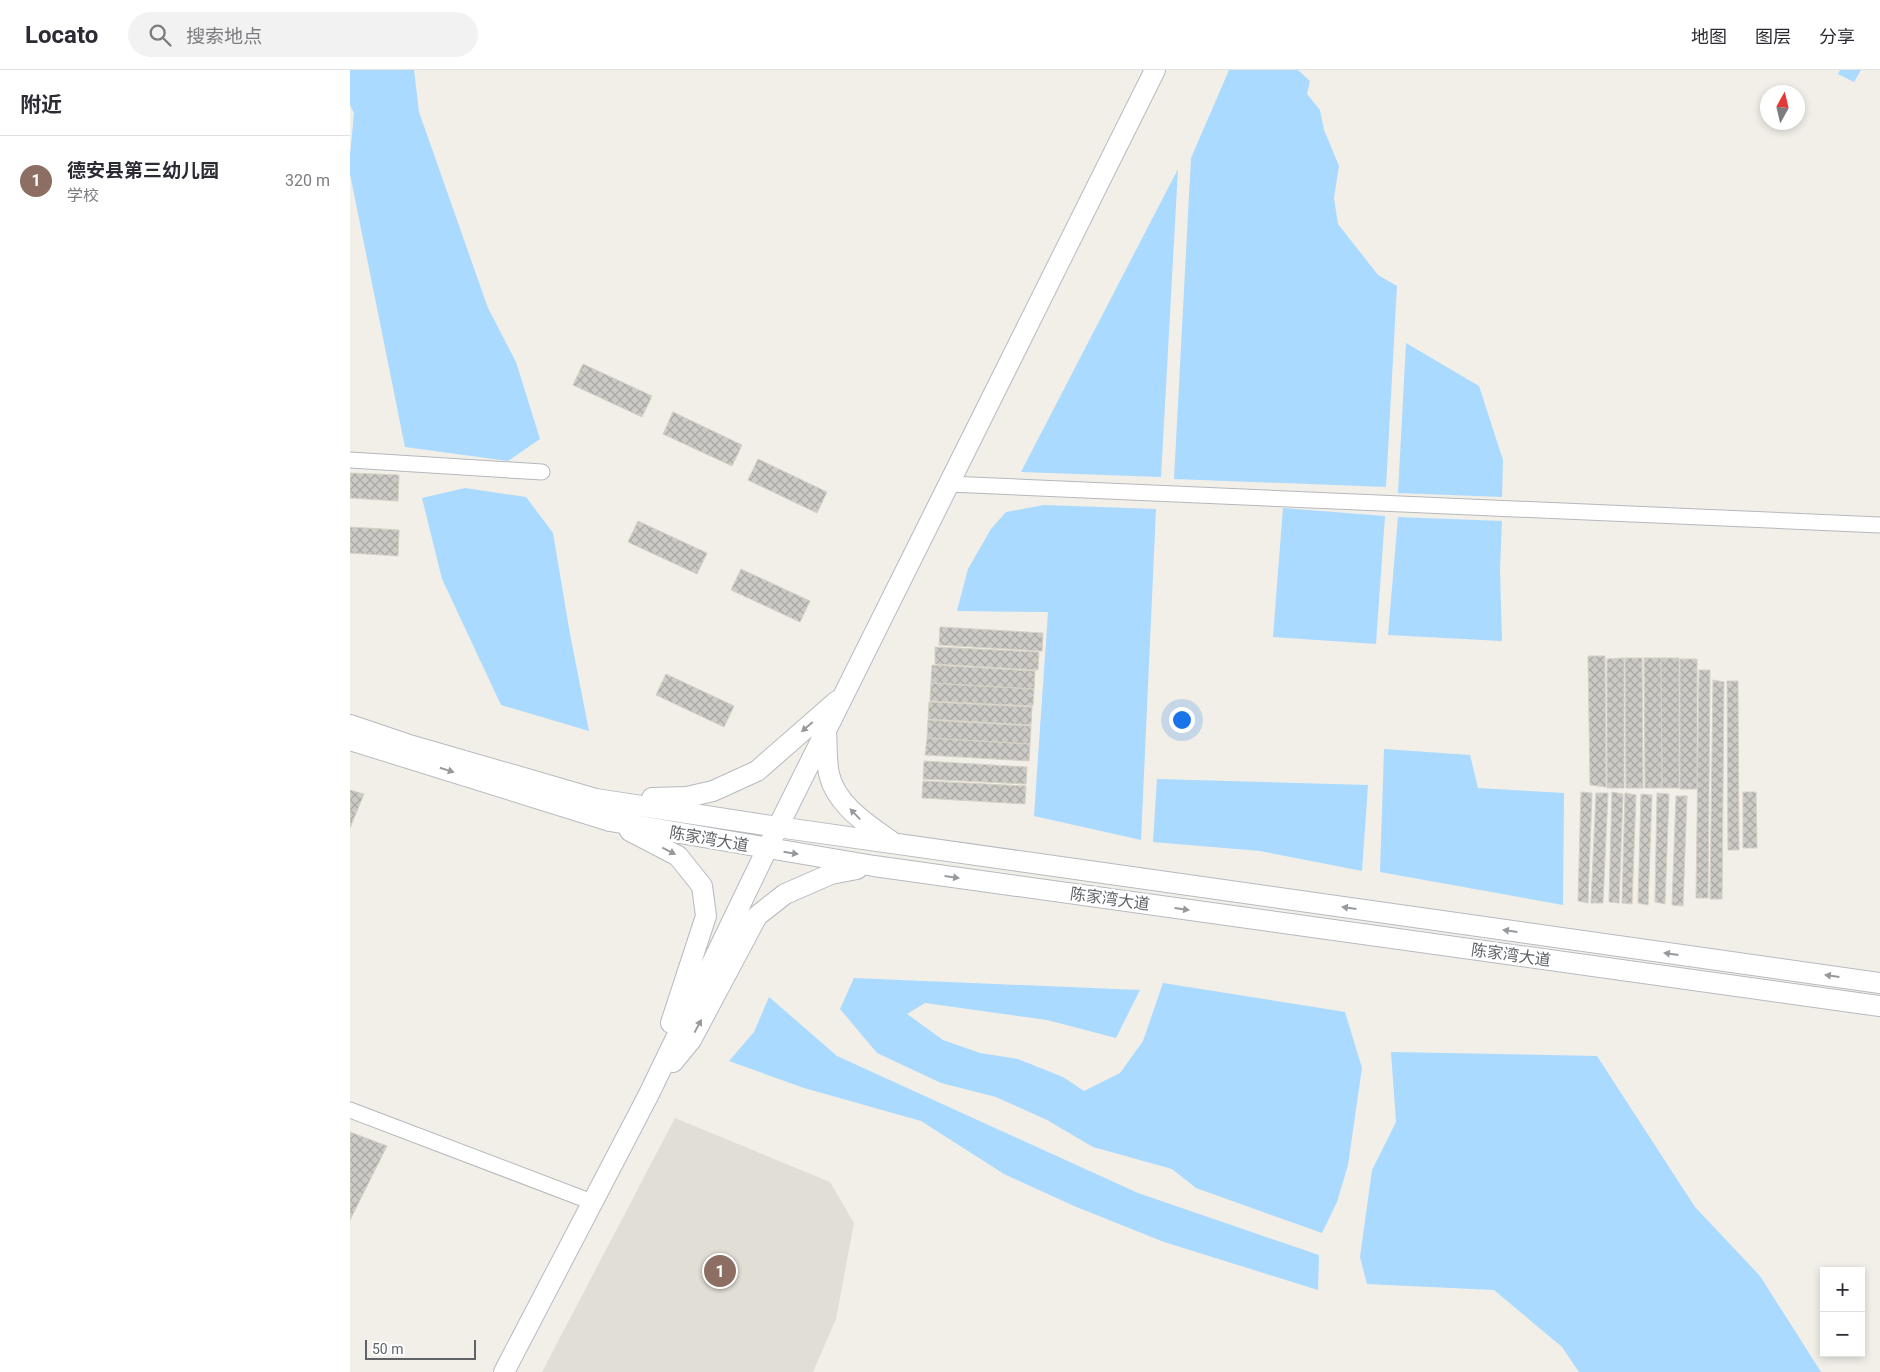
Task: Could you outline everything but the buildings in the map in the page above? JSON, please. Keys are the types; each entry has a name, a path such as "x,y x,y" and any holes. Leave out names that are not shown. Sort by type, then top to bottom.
{"main road":[{"path":"504,1372 649,1094 767,849 1155,70"},
{"path":"596,798 687,797 713,790 757,771 844,695"},
{"name":"陈家湾大道","path":"350,725 406,744 596,798 778,827 1880,983"},
{"path":"826,730 829,774 839,795 856,816 893,843"},
{"name":"陈家湾大道","path":"350,740 610,822 874,866 1880,1006"},
{"path":"610,822 678,856 702,886 706,916 649,1094"},
{"path":"649,1094 691,1040 757,916 785,894 831,874 874,866"}],"street":[{"path":"350,460 542,472"},
{"path":"949,484 1880,525"},
{"path":"350,1110 592,1202"}],"shaded area":[{"path":"675,1118 830,1182 854,1223 836,1319 813,1372 542,1372"}],"water":[{"path":"350,70 414,70 419,112 488,308 516,362 540,439 508,461 405,447 350,174 354,113 350,105"},
{"path":"1229,70 1298,70 1310,81 1307,94 1320,110 1324,130 1339,166 1334,198 1338,224 1378,275 1397,286 1386,487 1174,479 1191,158"},
{"path":"1840,70 1861,70 1854,82 1838,74"},
{"path":"1178,169 1161,477 1021,472"},
{"path":"1406,343 1479,386 1503,460 1502,497 1398,493"},
{"path":"465,488 526,497 553,533 589,731 501,705 442,579 422,498"},
{"path":"1044,505 1156,509 1141,840 1034,816 1048,612 957,611 968,569 991,529 1006,512"},
{"path":"1283,508 1385,516 1376,644 1273,637"},
{"path":"1398,517 1502,521 1500,569 1502,641 1388,635"},
{"path":"1384,749 1470,755 1478,788 1564,793 1563,905 1380,872"},
{"path":"1157,779 1368,785 1362,871 1260,851 1153,842"},
{"path":"854,978 1140,990 1116,1038 1047,1020 925,1003 907,1014 943,1040 980,1053 1018,1059 1063,1077 1084,1091 1120,1073 1143,1041 1163,983 1345,1012 1362,1068 1348,1165 1337,1202 1322,1233 1196,1188 1172,1169 1093,1147 1047,1120 996,1097 941,1083 877,1053 840,1009"},
{"path":"769,997 837,1056 1138,1193 1319,1255 1318,1290 1164,1242 1074,1206 1004,1174 921,1121 804,1088 729,1061 754,1032"},
{"path":"1391,1052 1597,1056 1695,1207 1760,1276 1821,1372 1579,1372 1562,1347 1494,1290 1367,1284 1360,1257 1372,1170 1396,1122"}],"place":[{"name":"德安县第三幼儿园","path":"720,1271"}]}
